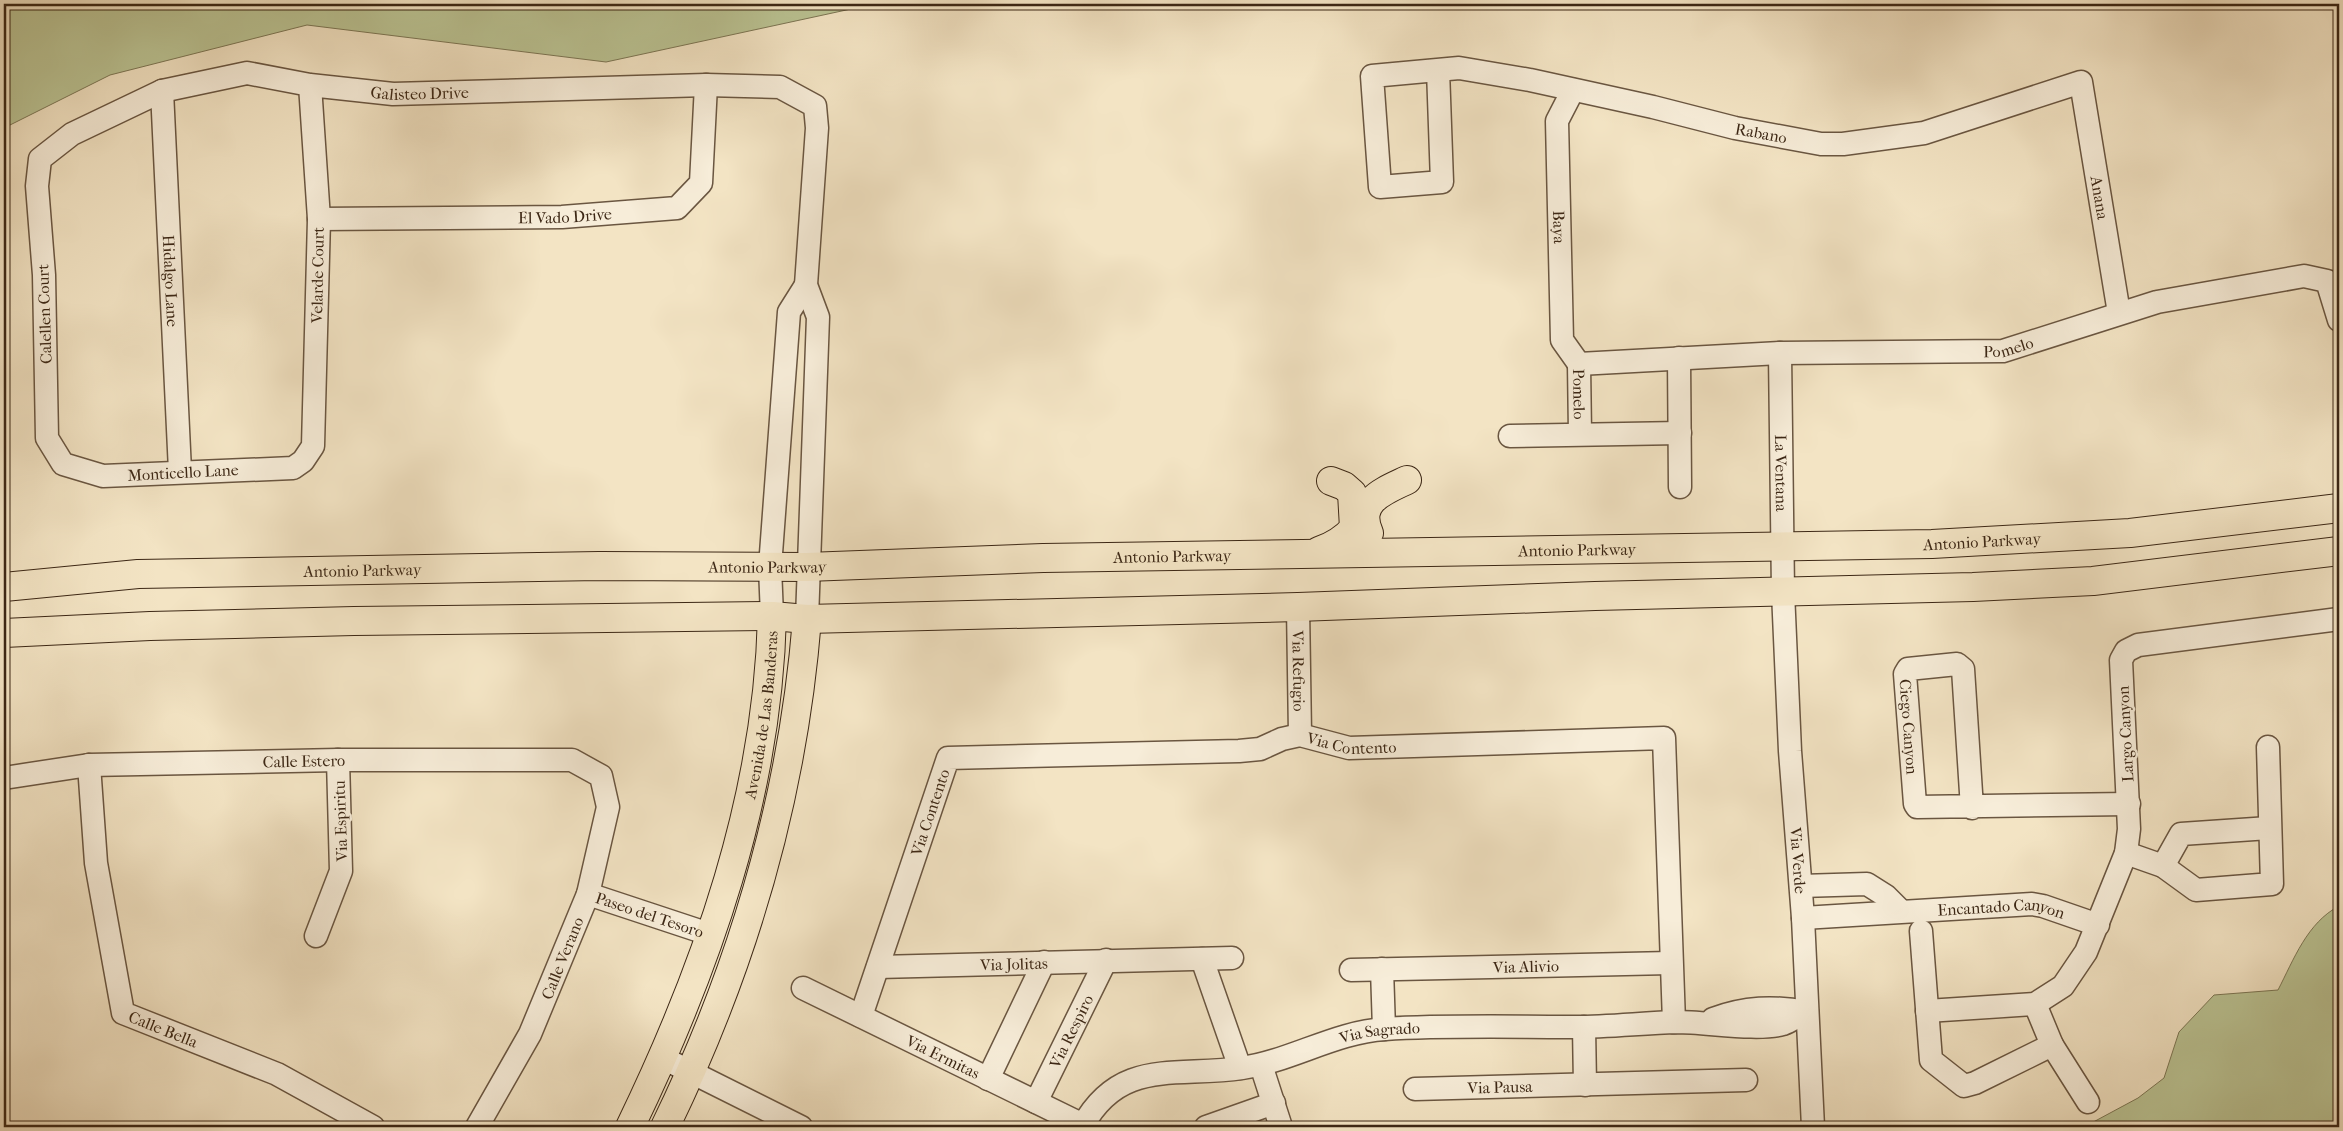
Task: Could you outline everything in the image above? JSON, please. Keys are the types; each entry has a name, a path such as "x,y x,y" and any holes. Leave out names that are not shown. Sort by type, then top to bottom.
{"main road":[{"path":"1394,552 1378,542 1369,532 1366,525 1366,508 1372,499 1383,491 1407,480"},
{"path":"1312,553 1334,545 1348,536 1354,528 1352,493 1344,486 1331,481"},
{"name":"Antonio Parkway","path":"4,587 138,574 573,566 807,567 1043,558 1932,544 2130,533 2339,508"},
{"path":"4,634 150,626 344,621 772,616 807,619 1973,587 2093,581 2339,551"},
{"name":"Avenida de Las Banderas","path":"630,1127 663,1058 712,935 746,813 766,701 771,657 772,616"},
{"name":"Avenida de Las Banderas","path":"665,1127 691,1073 744,938 777,819 798,705 807,619"}],"street":[{"name":"Rabano","path":"1438,70 1442,182 1380,187 1372,76 1459,68 1573,90 1735,128 1821,144 1843,144 1924,133 2081,82"},
{"name":"Galisteo Drive","path":"40,159 72,134 162,92 247,73 310,85 393,94 706,85 780,87 815,106"},
{"name":"Anana","path":"2081,82 2119,313"},
{"name":"Velarde Court","path":"303,461 313,446 319,219 310,85"},
{"name":"El Vado Drive","path":"319,219 562,217 677,208 701,183 706,85"},
{"name":"Baya","path":"1573,90 1556,121 1556,154 1562,340 1579,364"},
{"name":"Hidalgo Lane","path":"162,92 180,471"},
{"name":"Avenida de Las Banderas","path":"807,619 807,567 818,317 806,285 817,128 815,106"},
{"name":"Calellen Court","path":"40,159 37,186 44,275 47,438 63,464"},
{"name":"Pomelo","path":"1580,434 1579,364 1780,354 2003,351 2157,302 2304,276 2327,281 2339,320"},
{"name":"Avenida de Las Banderas","path":"772,616 770,567 789,312 806,285"},
{"name":"La Ventana","path":"1780,354 1783,592"},
{"path":"1680,358 1680,487"},
{"name":"Pomelo","path":"1510,436 1680,433"},
{"name":"Monticello Lane","path":"63,464 103,476 180,471 293,468 303,461"},
{"name":"Via Verde","path":"1783,592 1790,751 1803,918 1813,1127"},
{"name":"Via Refugio","path":"1298,607 1300,735"},
{"name":"Largo Canyon","path":"1927,1011 2035,1004 2063,986 2086,952 2126,853 2129,804 2120,660 2126,652 2138,646 2339,619"},
{"name":"Ciego Canyon","path":"1972,808 1964,669 1957,664 1908,669 1905,674 1915,804 1920,808 1972,808 2129,804"},
{"name":"Via Contento","path":"878,967 948,758 1239,751 1260,749 1282,739 1300,735 1349,748 1664,738 1670,962 1674,1022"},
{"path":"2126,853 2163,866 2196,890 2272,884 2268,746"},
{"name":"Calle Estero","path":"4,778 89,765 338,760 572,760 601,776"},
{"name":"Via Espiritu","path":"316,936 341,871 338,760"},
{"name":"Calle Bella","path":"89,765 96,863 123,1013 278,1074 373,1127"},
{"name":"Calle Verano","path":"477,1127 530,1034 588,894 608,807 601,776"},
{"path":"2163,866 2181,834 2269,828"},
{"path":"1801,886 1867,884 1886,896 1902,911"},
{"name":"Paseo del Tesoro","path":"588,894 712,935"},
{"name":"Encantado Canyon","path":"1803,918 2032,904 2098,925"},
{"path":"1921,931 1931,1060 1964,1086 1975,1083 2052,1046"},
{"name":"Via Jolitas","path":"878,967 1232,958"},
{"path":"1202,959 1251,1066 1274,1103 1281,1127"},
{"name":"Via Respiro","path":"1036,1102 1106,960"},
{"path":"988,1079 1044,962"},
{"name":"Via Alivio","path":"1351,970 1670,962"},
{"path":"861,1016 878,967"},
{"path":"1382,969 1384,1029"},
{"name":"Via Ermitas","path":"803,988 1083,1126"},
{"path":"2035,1004 2052,1046 2088,1102"},
{"name":"Via Sagrado","path":"1083,1126 1094,1107 1105,1095 1132,1079 1146,1075 1251,1066 1354,1034 1384,1029 1584,1027 1705,1022 1736,1010 1749,1008 1782,1007 1807,1012"},
{"path":"1584,1027 1585,1085"},
{"path":"663,1058 801,1127"},
{"name":"Via Pausa","path":"1415,1089 1746,1080"},
{"path":"1206,1127 1274,1103"}],"green space":[{"path":"4,4 874,4 606,62 307,25 110,75 4,128"},
{"path":"2339,906 2339,1127 2084,1127 2138,1098 2164,1078 2179,1032 2214,995 2278,990 2302,943 2318,922"}]}
